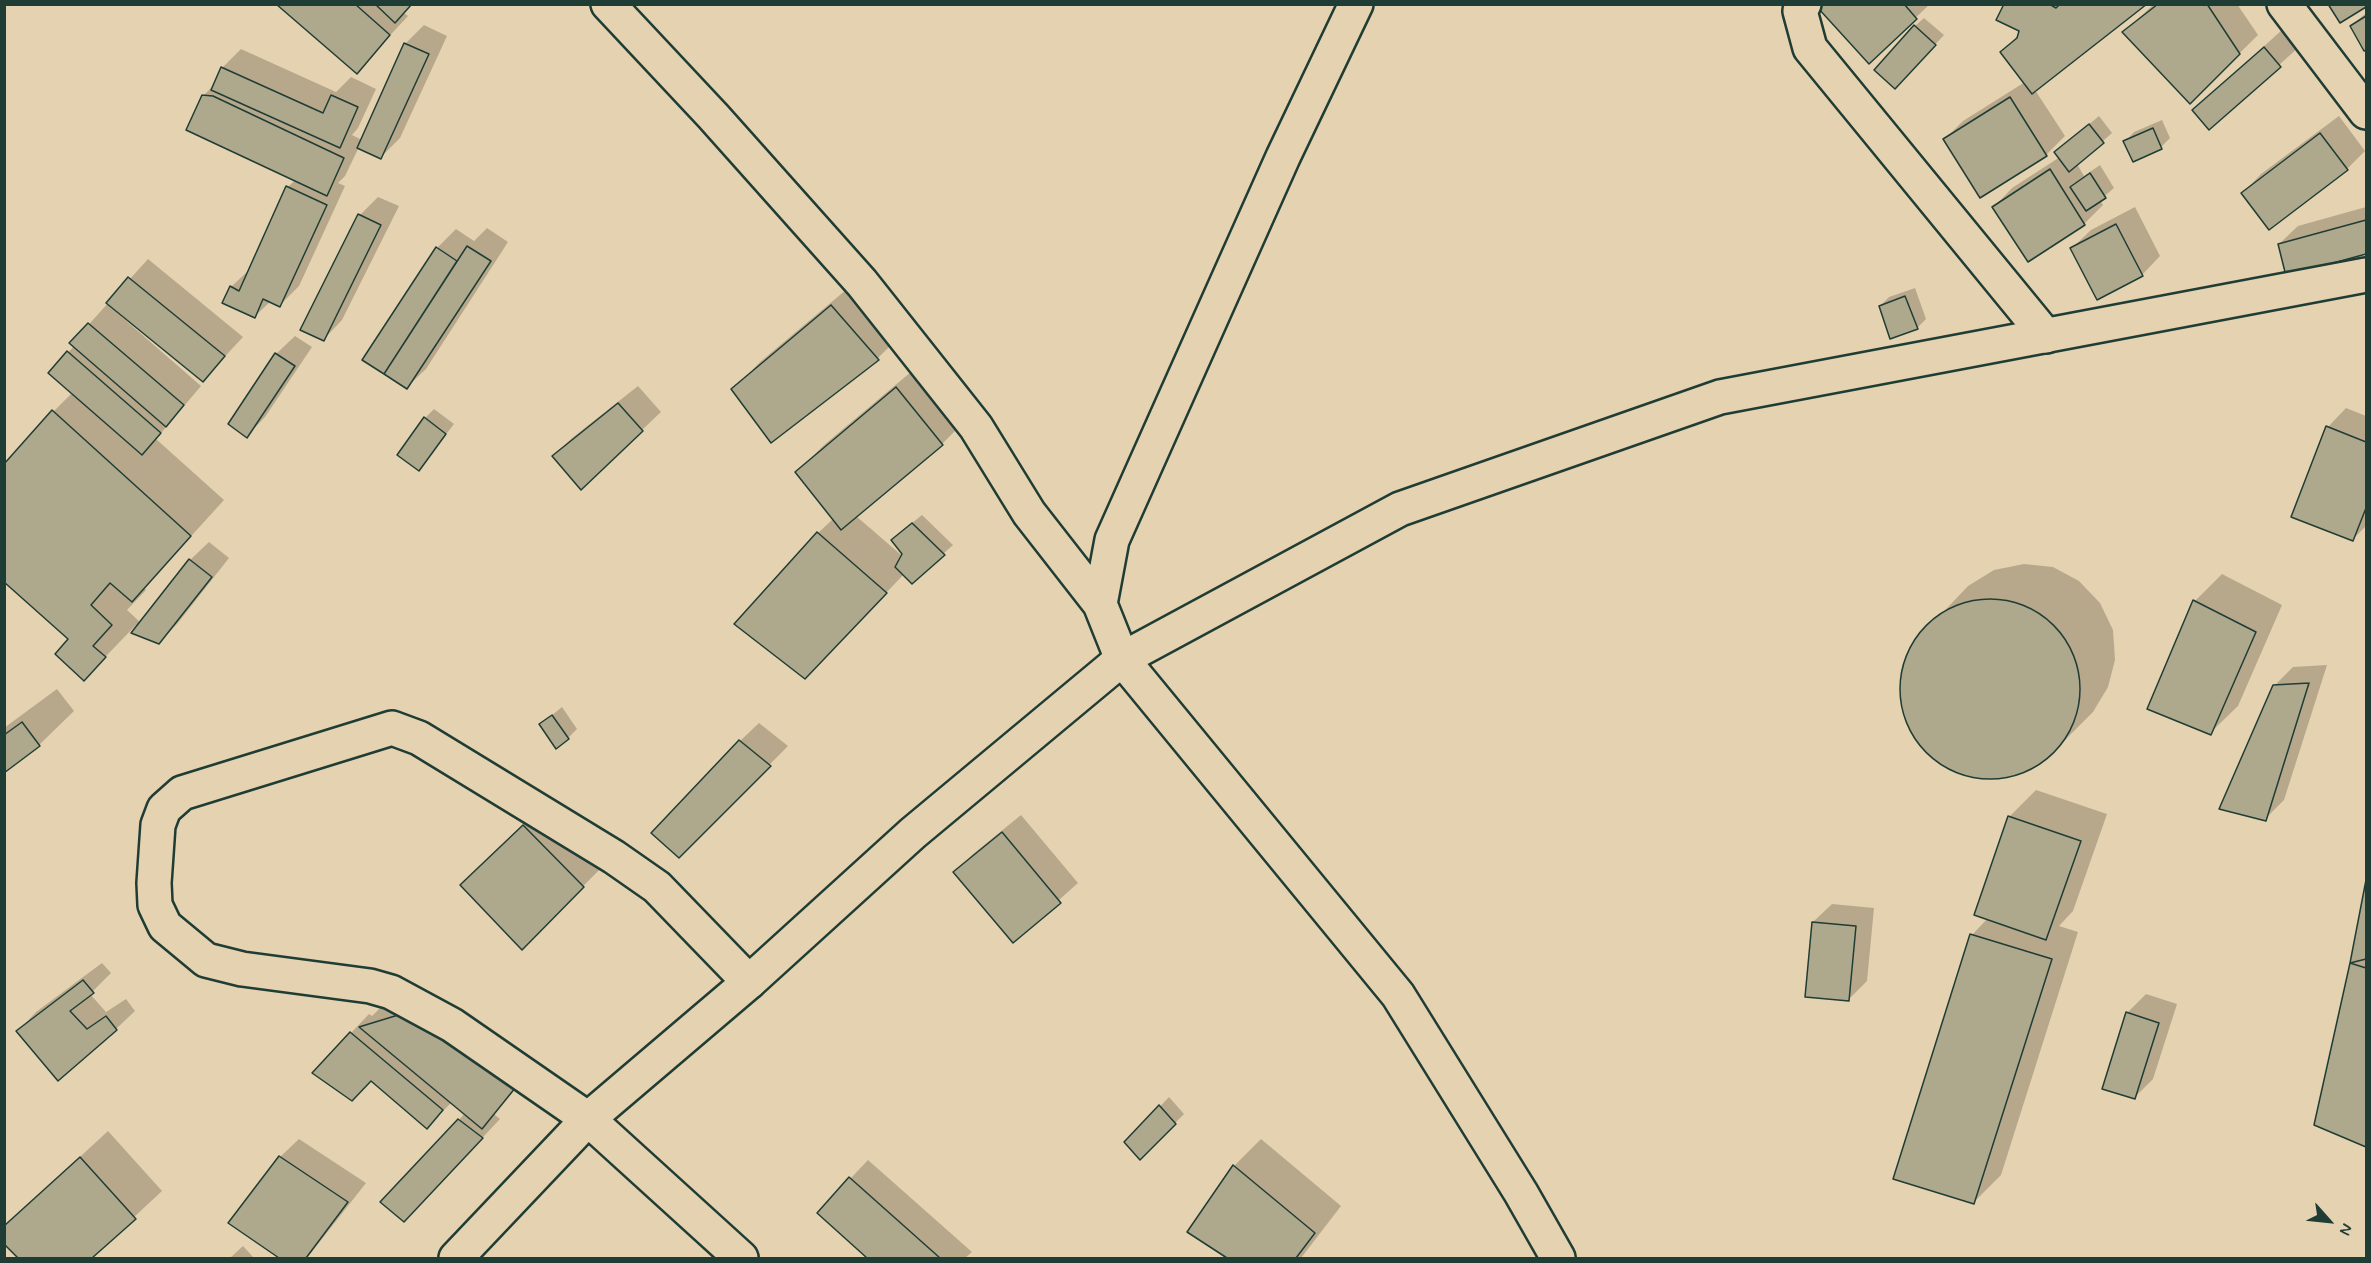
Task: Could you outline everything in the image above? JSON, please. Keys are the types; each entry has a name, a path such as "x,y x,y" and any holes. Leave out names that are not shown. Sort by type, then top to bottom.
{"street":[{"path":"608,4 713,116 862,283 976,427 1029,513 1100,604 1122,659 1398,995 1521,1193 1558,1258"},
{"path":"1100,604 1112,540 1282,157 1356,4"},
{"path":"2284,4 2367,112"},
{"path":"1798,7 1810,48 2046,336"},
{"path":"456,1258 588,1119 749,982 914,833 1122,659 1400,509 1720,397 2367,275"},
{"path":"741,1258 588,1119 452,1025 392,992 370,986 242,969 206,960 165,926 155,905 158,825 164,809 182,793 392,728 419,738 614,857 657,887 749,982"}],"building":[{"path":"276,4 355,4 390,35 357,74"},
{"path":"375,4 412,4 395,23"},
{"path":"1822,4 1904,4 1917,19 1869,64 1818,8"},
{"path":"2004,4 2049,4 2056,8 2060,4 2147,4 2032,94 2000,52 2017,38 2019,31 1996,20"},
{"path":"2158,4 2207,4 2240,54 2190,104 2122,32"},
{"path":"2328,4 2366,4 2366,7 2340,23"},
{"path":"2366,16 2366,50 2364,51 2350,26"},
{"path":"1914,25 1936,45 1895,89 1874,70"},
{"path":"404,43 429,54 381,159 357,148"},
{"path":"2264,47 2281,67 2209,130 2192,110"},
{"path":"221,67 323,113 331,95 358,107 340,148 211,90"},
{"path":"202,95 213,96 344,158 327,196 186,130"},
{"path":"2010,97 2047,156 1980,198 1943,139"},
{"path":"2089,124 2104,143 2069,172 2054,152"},
{"path":"2153,128 2162,149 2133,162 2123,141"},
{"path":"2320,133 2348,170 2269,230 2241,193"},
{"path":"2050,169 2085,225 2028,262 1992,207"},
{"path":"2090,173 2106,198 2086,211 2070,187"},
{"path":"286,186 327,205 280,307 263,299 255,318 222,303 230,286 239,291"},
{"path":"358,214 381,225 324,341 300,330"},
{"path":"2366,220 2366,254 2286,276 2278,244"},
{"path":"2116,224 2143,276 2097,300 2070,248"},
{"path":"467,246 491,261 407,389 384,374"},
{"path":"436,247 457,261 384,374 362,360"},
{"path":"128,277 225,356 203,382 106,303"},
{"path":"1905,296 1918,329 1890,339 1879,306"},
{"path":"831,305 879,360 771,443 731,389"},
{"path":"88,323 184,405 166,427 69,343"},
{"path":"67,351 161,433 142,455 48,373"},
{"path":"275,353 295,366 247,438 228,424"},
{"path":"896,387 943,445 841,530 795,472"},
{"path":"618,403 643,431 581,490 552,456"},
{"path":"52,410 191,536 132,602 110,583 91,605 112,625 93,646 106,657 84,681 55,654 68,639 4,582 4,464"},
{"path":"424,417 446,434 419,471 397,455"},
{"path":"2326,426 2366,442 2366,508 2353,541 2291,517"},
{"path":"912,523 945,555 912,584 895,567 902,554 891,540"},
{"path":"817,532 887,593 805,679 734,624"},
{"path":"189,559 212,577 159,644 131,633"},
{"path":"1990,599 2024,606 2040,614 2054,625 2065,639 2073,655 2080,689 2073,723 2065,739 2054,753 2040,764 2024,772 1990,779 1956,772 1940,764 1926,753 1915,739 1907,723 1900,689 1907,655 1915,639 1926,625 1940,614 1956,606"},
{"path":"2193,600 2256,632 2211,735 2147,709"},
{"path":"2309,683 2266,821 2219,809 2273,685"},
{"path":"552,715 569,739 556,749 539,724"},
{"path":"22,722 40,746 4,773 4,735"},
{"path":"739,740 771,766 679,858 651,833"},
{"path":"2008,816 2081,841 2046,940 1974,915"},
{"path":"523,825 584,887 522,950 460,885"},
{"path":"1002,832 1061,903 1013,943 953,872"},
{"path":"2366,880 2366,959 2350,963"},
{"path":"1812,922 1856,926 1849,1001 1805,997"},
{"path":"1970,934 2052,959 1974,1204 1893,1179"},
{"path":"2350,963 2366,968 2366,1147 2314,1125"},
{"path":"83,980 94,993 70,1011 87,1029 106,1016 117,1030 58,1081 16,1031"},
{"path":"408,1012 520,1082 482,1129 359,1027"},
{"path":"2126,1012 2159,1023 2135,1099 2102,1089"},
{"path":"350,1032 443,1110 427,1129 371,1081 352,1101 312,1073"},
{"path":"1159,1105 1176,1124 1140,1160 1124,1142"},
{"path":"458,1119 483,1138 404,1222 380,1202"},
{"path":"279,1156 348,1202 306,1258 279,1258 228,1223"},
{"path":"80,1157 136,1219 92,1258 18,1258 4,1244 4,1226"},
{"path":"1233,1165 1315,1233 1296,1258 1227,1258 1187,1232"},
{"path":"849,1177 940,1258 867,1258 817,1213"}]}
